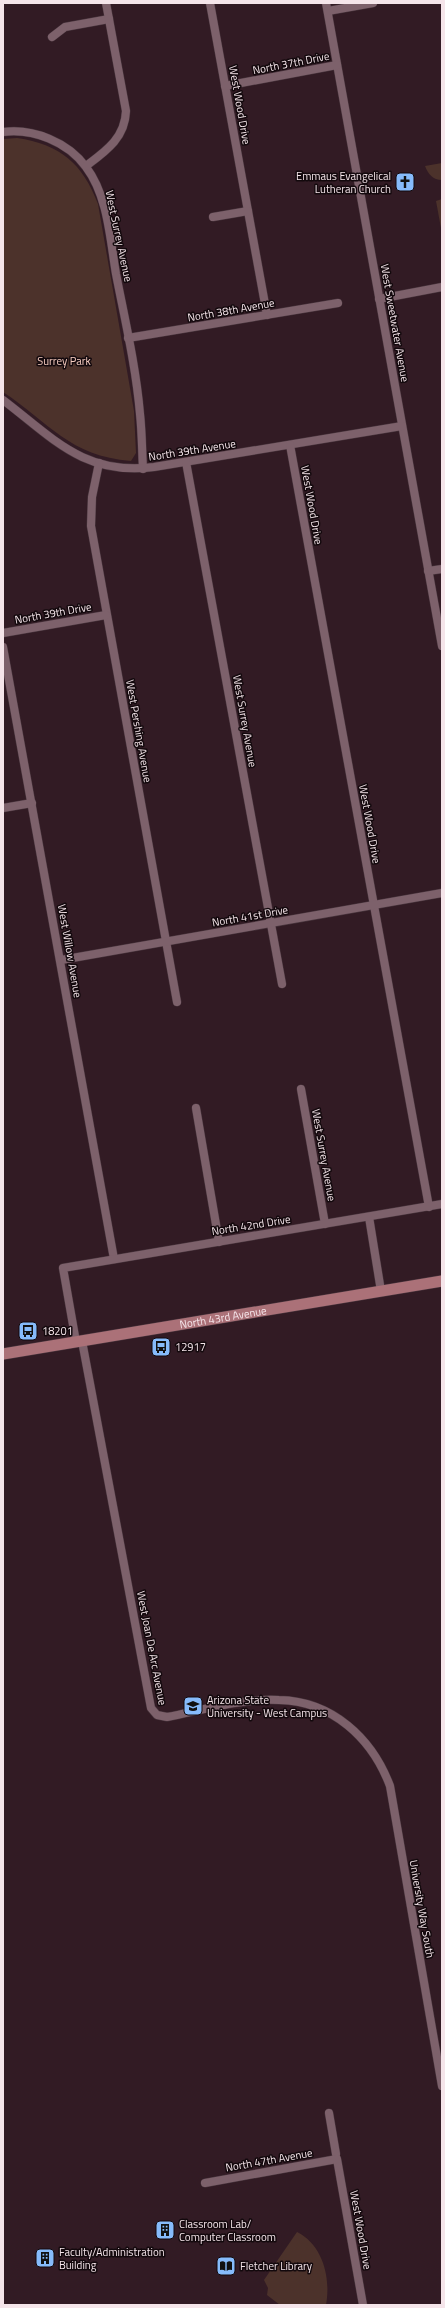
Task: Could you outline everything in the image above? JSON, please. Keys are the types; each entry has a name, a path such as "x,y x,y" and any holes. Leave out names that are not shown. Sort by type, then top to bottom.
{"main road":[{"name":"North 43rd Avenue","path":"3,1354 442,1281"}],"street":[{"path":"3,132 30,133 49,139 74,154 86,166 118,139 126,120 126,111 106,3"},
{"name":"West Wood Drive","path":"210,3 267,315"},
{"path":"327,7 373,3"},
{"name":"West Sweetwater Avenue","path":"327,7 442,646"},
{"path":"52,37 64,27 109,19"},
{"name":"North 37th Drive","path":"225,86 337,65"},
{"name":"West Surrey Avenue","path":"86,166 103,201 140,414 143,469"},
{"path":"213,217 248,211"},
{"path":"379,299 442,287"},
{"name":"North 38th Avenue","path":"128,338 338,303"},
{"name":"North 39th Avenue","path":"3,400 65,449 99,463 143,469 402,426"},
{"name":"West Wood Drive","path":"290,445 429,1207"},
{"name":"West Surrey Avenue","path":"186,462 282,984"},
{"name":"West Pershing Avenue","path":"99,463 92,496 91,526 177,1002"},
{"path":"428,571 442,569"},
{"name":"North 39th Drive","path":"3,633 106,615"},
{"name":"West Willow Avenue","path":"3,647 61,960 114,1259"},
{"path":"3,808 32,803"},
{"name":"North 41st Drive","path":"61,960 442,894"},
{"name":"West Surrey Avenue","path":"301,1090 325,1224"},
{"path":"196,1108 219,1242"},
{"name":"North 42nd Drive","path":"63,1268 442,1204"},
{"path":"369,1217 381,1291"},
{"name":"West Joan De Arc Avenue","path":"63,1268 104,1451 148,1698 153,1712 161,1717 167,1717 255,1701 278,1700 307,1704 330,1713 344,1722 364,1740 379,1761"},
{"name":"University Way South","path":"379,1761 391,1794 442,2086"},
{"name":"West Wood Drive","path":"329,2114 363,2305"},
{"name":"North 47th Avenue","path":"206,2183 336,2156"}],"green space":[{"name":"Surrey Park","path":"17,138 46,145 68,158 85,178 98,204 134,411 136,453 131,461 110,458 76,445 61,436 3,392 3,139"},
{"path":"442,163 442,180 431,176 425,166"},
{"path":"442,199 442,228 441,228 436,201"},
{"path":"297,2232 313,2245 323,2263 327,2284 326,2305 280,2305 267,2295 268,2288 264,2280"}],"place":[{"name":"Emmaus Evangelical Lutheran Church","path":"405,182"},
{"name":"18201","path":"28,1331"},
{"name":"12917","path":"161,1347"},
{"name":"Arizona State University - West Campus","path":"193,1706"},
{"name":"Classroom Lab/ Computer Classroom","path":"165,2230"},
{"name":"Faculty/Administration Building","path":"45,2258"},
{"name":"Fletcher Library","path":"226,2266"}]}
